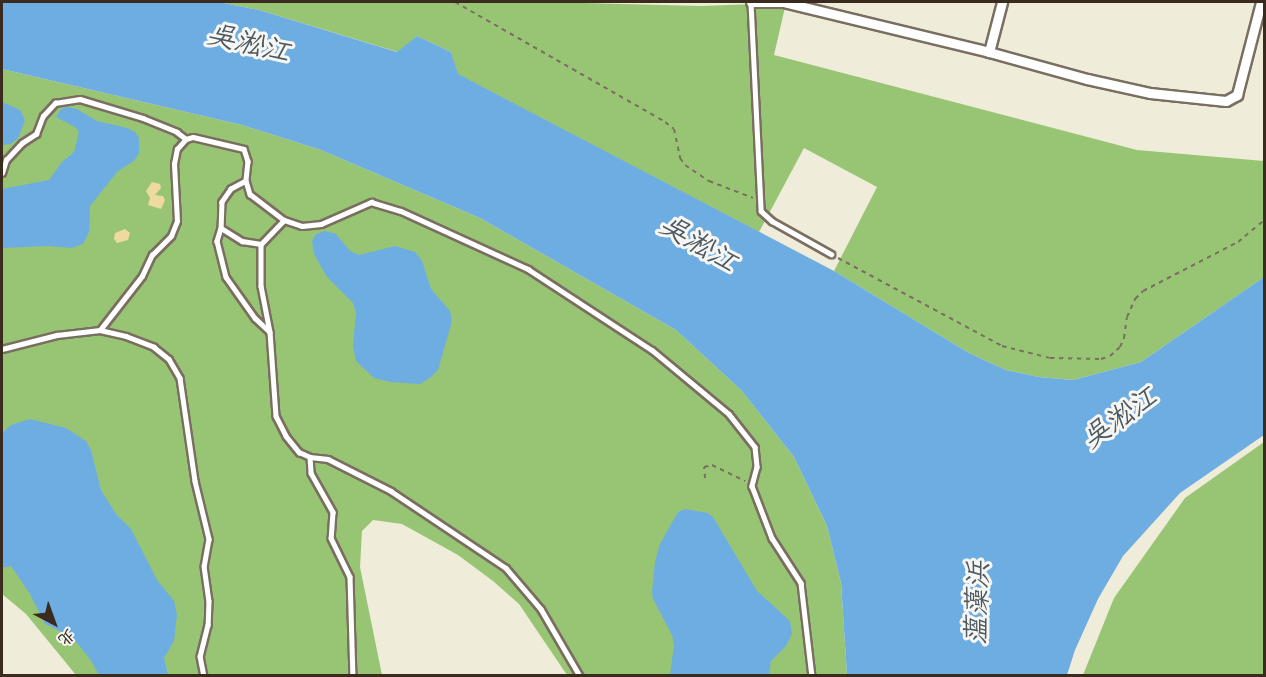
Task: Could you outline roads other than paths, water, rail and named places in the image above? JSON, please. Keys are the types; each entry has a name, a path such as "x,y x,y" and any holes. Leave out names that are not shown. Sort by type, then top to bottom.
{"street":[{"path":"751,2 782,2 1150,93 1226,101 1237,95 1261,2"},
{"path":"989,52 1002,2"}],"lane":[{"path":"751,2 759,200 764,216 831,254"},
{"path":"2,172 6,160 22,143 36,134 43,116 55,103 80,99 143,118 177,132 186,139"},
{"path":"100,330 142,276 152,255 171,236 177,221 174,164 177,149 186,139 193,137 244,149 248,161 246,181 250,194 284,220 302,226 321,224 371,202 401,211 528,269 652,350 729,414 754,447 758,467 752,486 772,538 801,583 812,675"},
{"path":"246,181 231,189 222,202 221,228 217,241 226,277 255,318 270,332"},
{"path":"284,220 261,244 261,286 270,332 276,417 286,436 299,452 310,457 328,459 391,491 506,568 541,609 580,675"},
{"path":"221,228 242,241 261,244"},
{"path":"2,349 57,335 100,330 154,346 168,358 180,378 195,481 209,539 204,566 209,601 208,625 200,656 204,675"},
{"path":"310,457 311,473 333,512 331,538 350,577 353,675"}],"water":[{"path":"2,2 219,2 259,10 397,52 417,36 451,52 458,74 834,271 969,353 1006,370 1039,377 1073,380 1141,362 1264,277 1264,435 1180,493 1123,556 1098,599 1075,650 1067,675 847,675 841,583 827,526 794,457 742,391 676,330 480,218 321,150 242,125 2,69"},
{"path":"2,102 20,110 25,120 19,137 11,144 2,145"},
{"path":"68,107 77,109 97,121 135,132 139,138 139,153 134,161 118,171 90,206 89,232 83,244 72,248 48,246 2,248 2,189 49,180 62,162 74,152 79,132 75,127 56,117 61,109"},
{"path":"325,231 336,234 350,251 359,255 395,246 415,252 422,261 431,289 450,311 452,321 438,370 430,378 420,384 390,382 374,378 356,361 353,346 356,312 353,303 327,277 314,254 312,241 316,234"},
{"path":"30,419 66,428 86,441 91,450 101,490 116,514 131,529 157,580 174,601 177,615 174,641 164,658 168,675 99,675 90,659 72,637 45,624 30,594 11,566 2,568 2,433 11,425"},
{"path":"685,509 708,513 713,517 757,591 790,621 792,634 786,646 771,661 769,675 670,675 674,645 672,635 653,599 652,592 655,562 660,544 678,512"}],"water label":[{"name":"吴淞江","path":"248,46"},
{"name":"吴淞江","path":"697,246"},
{"name":"吴淞江","path":"1121,420"},
{"name":"蕰藻浜","path":"980,603"}]}
